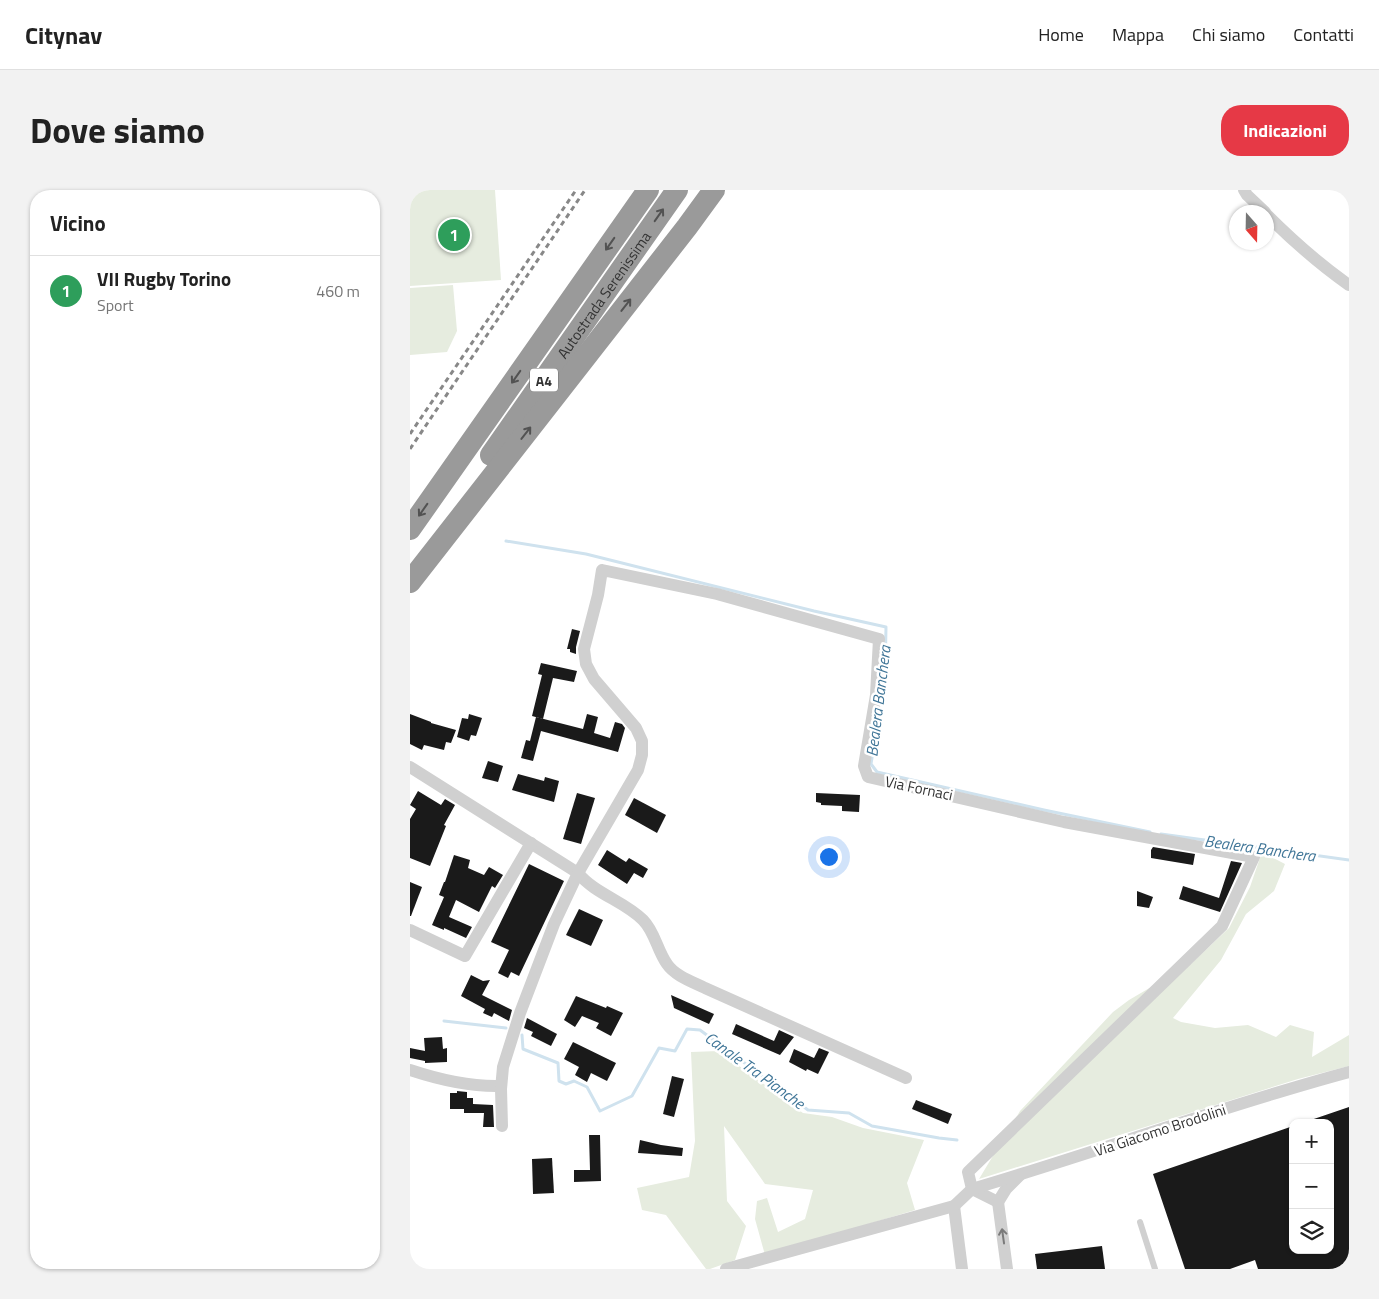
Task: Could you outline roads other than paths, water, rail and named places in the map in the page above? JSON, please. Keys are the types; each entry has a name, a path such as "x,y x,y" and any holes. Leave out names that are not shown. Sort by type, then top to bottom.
{"highway":[{"name":"Autostrada Serenissima","path":"410,529 648,190"},
{"name":"Autostrada Serenissima","path":"410,570 677,190"},
{"path":"410,582 714,190"}],"street":[{"path":"1244,190 1258,205"},
{"path":"1274,221 1303,250 1349,285"},
{"name":"Via Fornaci","path":"578,873 638,770 642,755 642,741 636,728 594,679 586,664 584,649 598,595 602,570 717,594 879,639 876,695 864,766 868,777 1064,822 1254,857 1222,926 968,1172 972,1189"},
{"path":"410,767 578,873 585,881 634,912 652,932 667,965 678,974 705,988 906,1078"},
{"path":"410,930 465,956 531,843"},
{"path":"502,1126 501,1086 503,1067 520,1013 554,924 578,873"},
{"path":"410,1070 443,1081 501,1086"},
{"name":"Via Giacomo Brodolini","path":"972,1189 1291,1087 1349,1072"},
{"path":"1007,1269 998,1202 1006,1189 1020,1175"},
{"path":"726,1269 954,1206 972,1189 998,1202"},
{"path":"954,1206 962,1269"}],"lane":[{"path":"1140,1222 1155,1269"}],"waterway":[{"name":"Bealera Banchera","path":"506,541 586,554 886,627 885,677 882,695"},
{"name":"Bealera Banchera","path":"880,709 871,764 877,772 1150,832"},
{"name":"Bealera Banchera","path":"1161,834 1349,860"},
{"name":"Canale Tra Pianche","path":"444,1021 506,1028"},
{"name":"Canale Tra Pianche","path":"522,1035 523,1049 558,1063 559,1081 566,1084 574,1081 587,1087 600,1111 632,1096 659,1048 675,1051 687,1029 700,1030 808,1110 849,1113 872,1126 957,1140"}],"railway":[{"path":"410,434 576,190"},
{"path":"410,449 585,190"}],"place":[{"name":"VII Rugby Torino","path":"454,235"}]}
